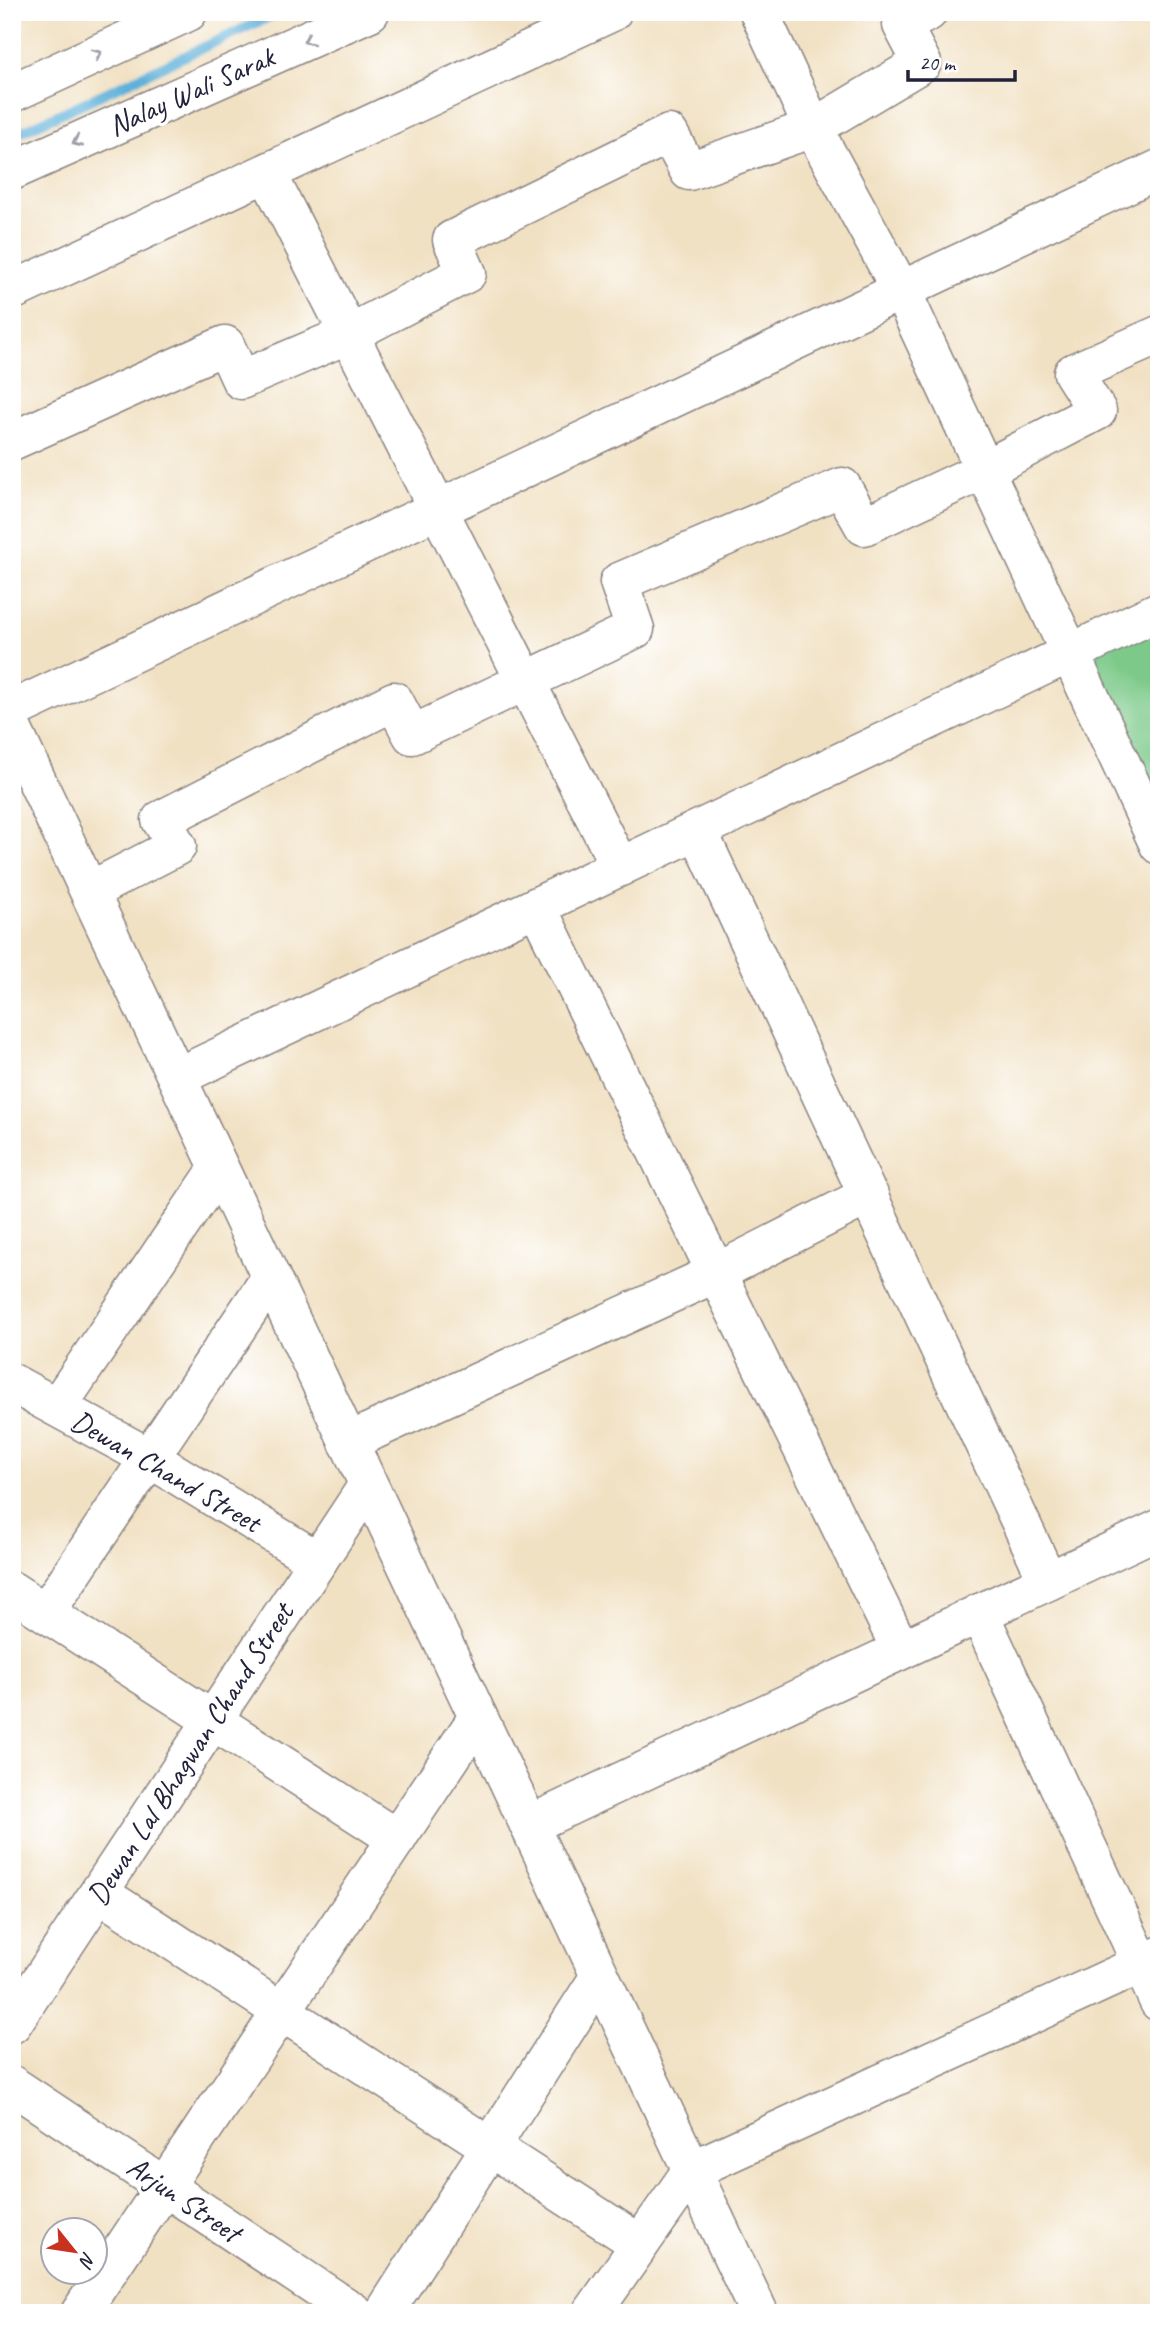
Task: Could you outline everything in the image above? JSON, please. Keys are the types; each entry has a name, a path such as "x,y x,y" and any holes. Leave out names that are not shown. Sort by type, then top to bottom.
{"street":[{"path":"12,93 188,12"},
{"name":"Nalay Wali Sarak","path":"12,171 370,12"},
{"path":"12,291 612,12"},
{"path":"759,12 813,128 902,292 1159,845"},
{"path":"12,441 225,345 241,380 349,334 467,273 452,240 669,134 689,171 813,128 922,63 902,24 929,12"},
{"path":"12,710 1159,169"},
{"path":"267,173 620,867"},
{"path":"90,891 177,846 160,820 394,701 412,735 635,629 620,582 842,487 864,526 984,470 1097,411 1073,373 1159,335"},
{"path":"177,1077 1159,611"},
{"path":"12,728 759,2313"},
{"path":"698,831 1048,1581"},
{"path":"537,907 901,1650"},
{"path":"57,1407 219,1167"},
{"path":"348,1441 716,1273 869,1195"},
{"path":"46,1612 271,1277"},
{"name":"Dewan Chand Street","path":"12,1383 148,1457 318,1561"},
{"name":"Dewan Lal Bhagwan Chand Street","path":"12,2024 369,1485"},
{"path":"529,1825 1159,1529"},
{"path":"12,1591 397,1839"},
{"path":"979,1613 1150,1960 1159,2002"},
{"path":"80,2313 478,1717"},
{"path":"99,1893 640,2244"},
{"path":"592,2313 692,2170 1150,1960"},
{"path":"384,2313 600,1976"},
{"name":"Arjun Street","path":"12,2085 355,2313"}],"green space":[{"path":"1159,614 1159,845 1069,655"}],"waterway":[{"path":"12,136 280,12"}]}
